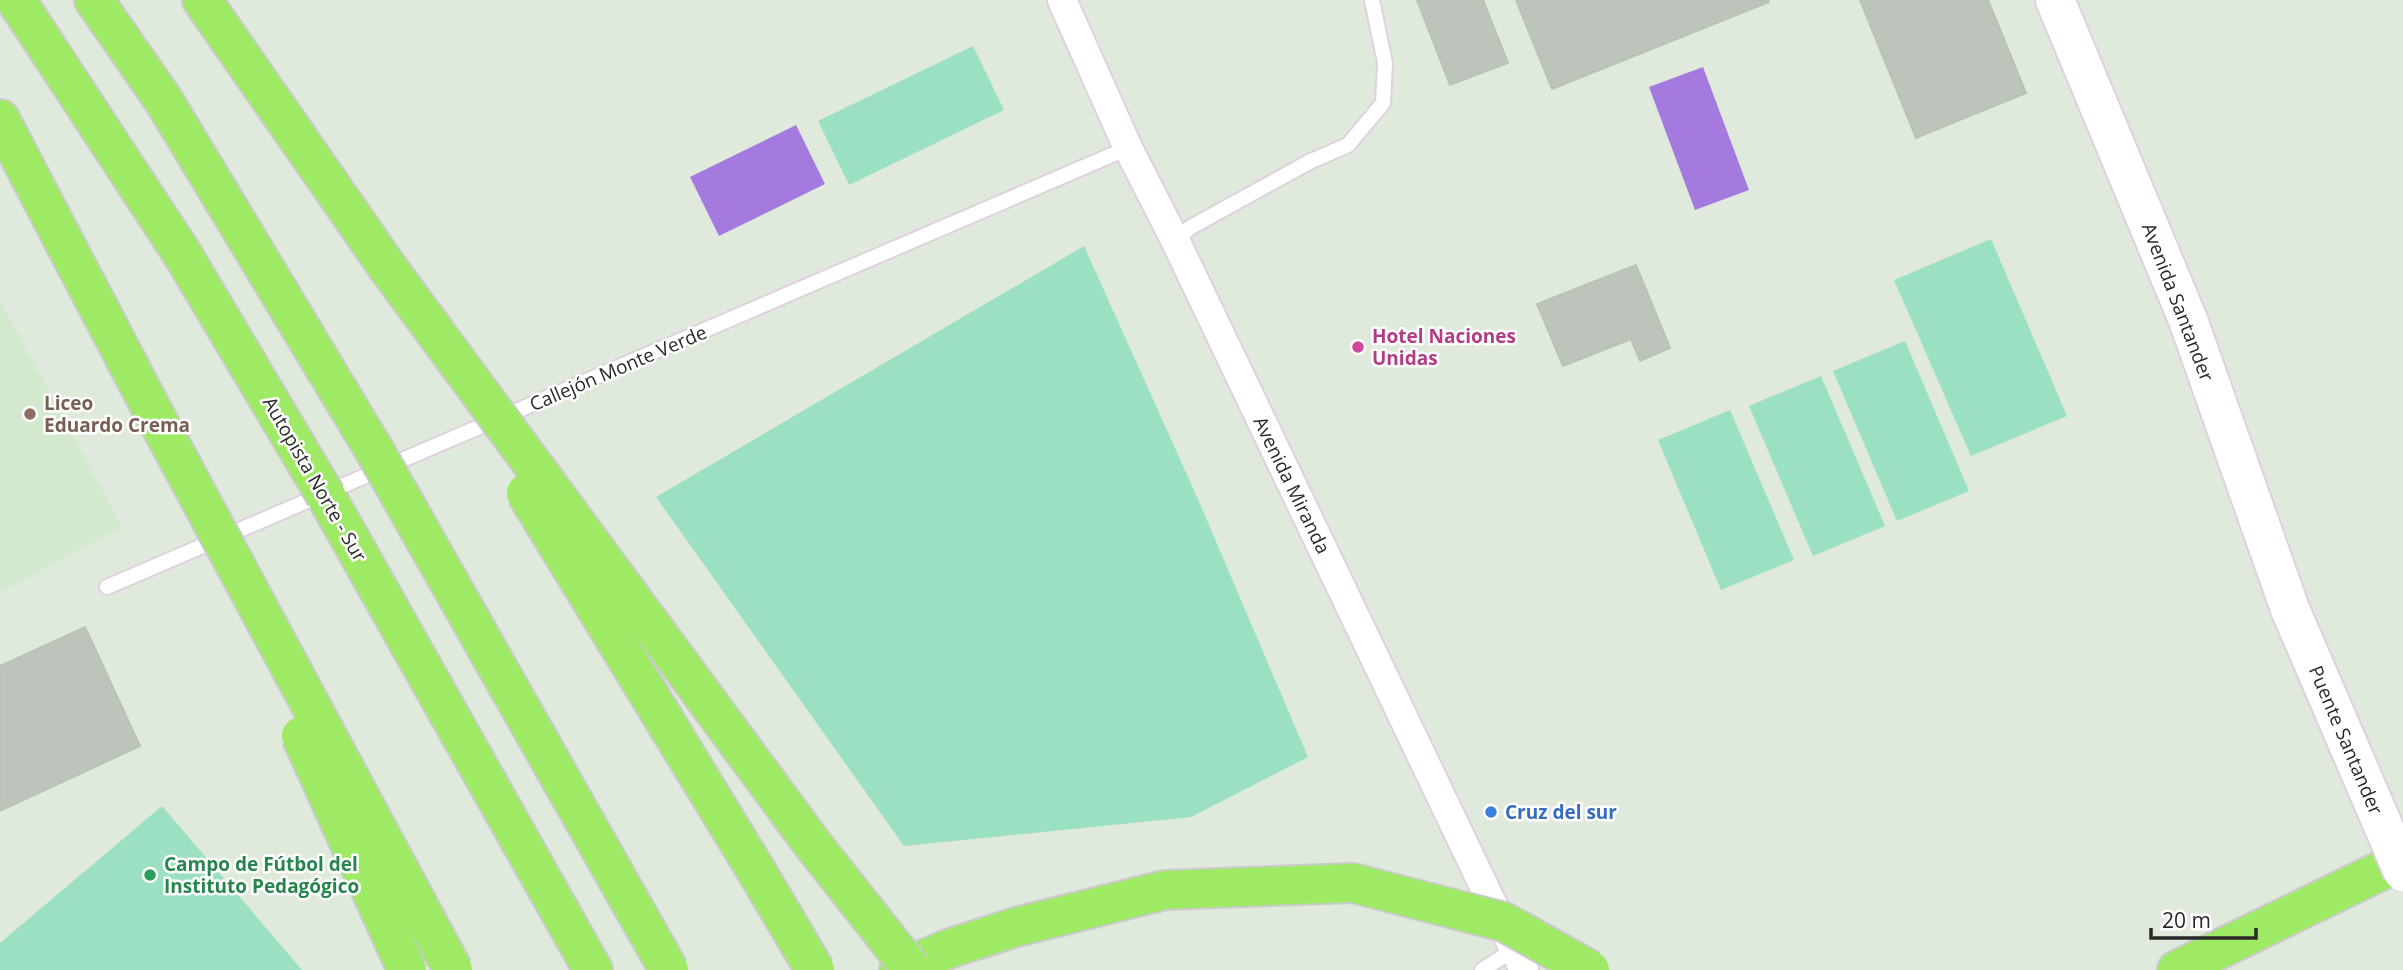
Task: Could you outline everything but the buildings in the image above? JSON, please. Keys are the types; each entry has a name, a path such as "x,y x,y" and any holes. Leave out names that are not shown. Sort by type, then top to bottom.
{"highway":[{"name":"Autopista Norte - Sur","path":"16,0 204,290 326,496 593,970"},
{"path":"94,0 164,101 376,453 669,970"},
{"path":"202,0 388,268 811,842 912,970"},
{"path":"0,119 152,410 453,970"},
{"path":"388,268 815,970"},
{"path":"152,410 407,970"},
{"path":"2177,970 2403,860"},
{"path":"899,970 948,949 1016,927 1165,890 1353,883 1504,922 1590,970"}],"street":[{"name":"Avenida Miranda","path":"1062,0 1128,148 1175,240 1520,960"},
{"name":"Avenida Santander","path":"2054,0 2188,320 2290,609"},
{"name":"Puente Santander","path":"2290,609 2403,872"}],"lane":[{"path":"1175,240 1191,227 1309,162 1348,145 1374,114 1382,103 1385,63 1372,0"},
{"name":"Callejón Monte Verde","path":"107,587 1128,148"},
{"path":"1482,970 1520,960"}],"shaded area":[{"path":"1703,67 1749,190 1695,210 1649,87"},
{"path":"796,125 825,184 719,236 690,177"},
{"name":"Liceo Eduardo Crema","path":"0,300 122,527 0,592"}],"green space":[{"path":"973,46 1004,110 849,185 818,121"},
{"path":"1991,239 2067,416 1971,456 1894,280"},
{"path":"1084,246 1197,497 1308,757 1191,817 904,846 656,497"},
{"path":"1905,341 1969,491 1897,521 1833,371"},
{"path":"1821,376 1885,526 1813,556 1749,406"},
{"path":"1730,410 1794,560 1721,590 1658,440"},
{"name":"Campo de Fútbol del Instituto Pedagógico","path":"162,806 302,970 0,970 0,943"}],"place":[{"name":"Hotel Naciones Unidas","path":"1358,347"},
{"name":"Liceo Eduardo Crema","path":"30,414"},
{"name":"Cruz del sur","path":"1491,812"},
{"name":"Campo de Fútbol del Instituto Pedagógico","path":"150,875"}]}
